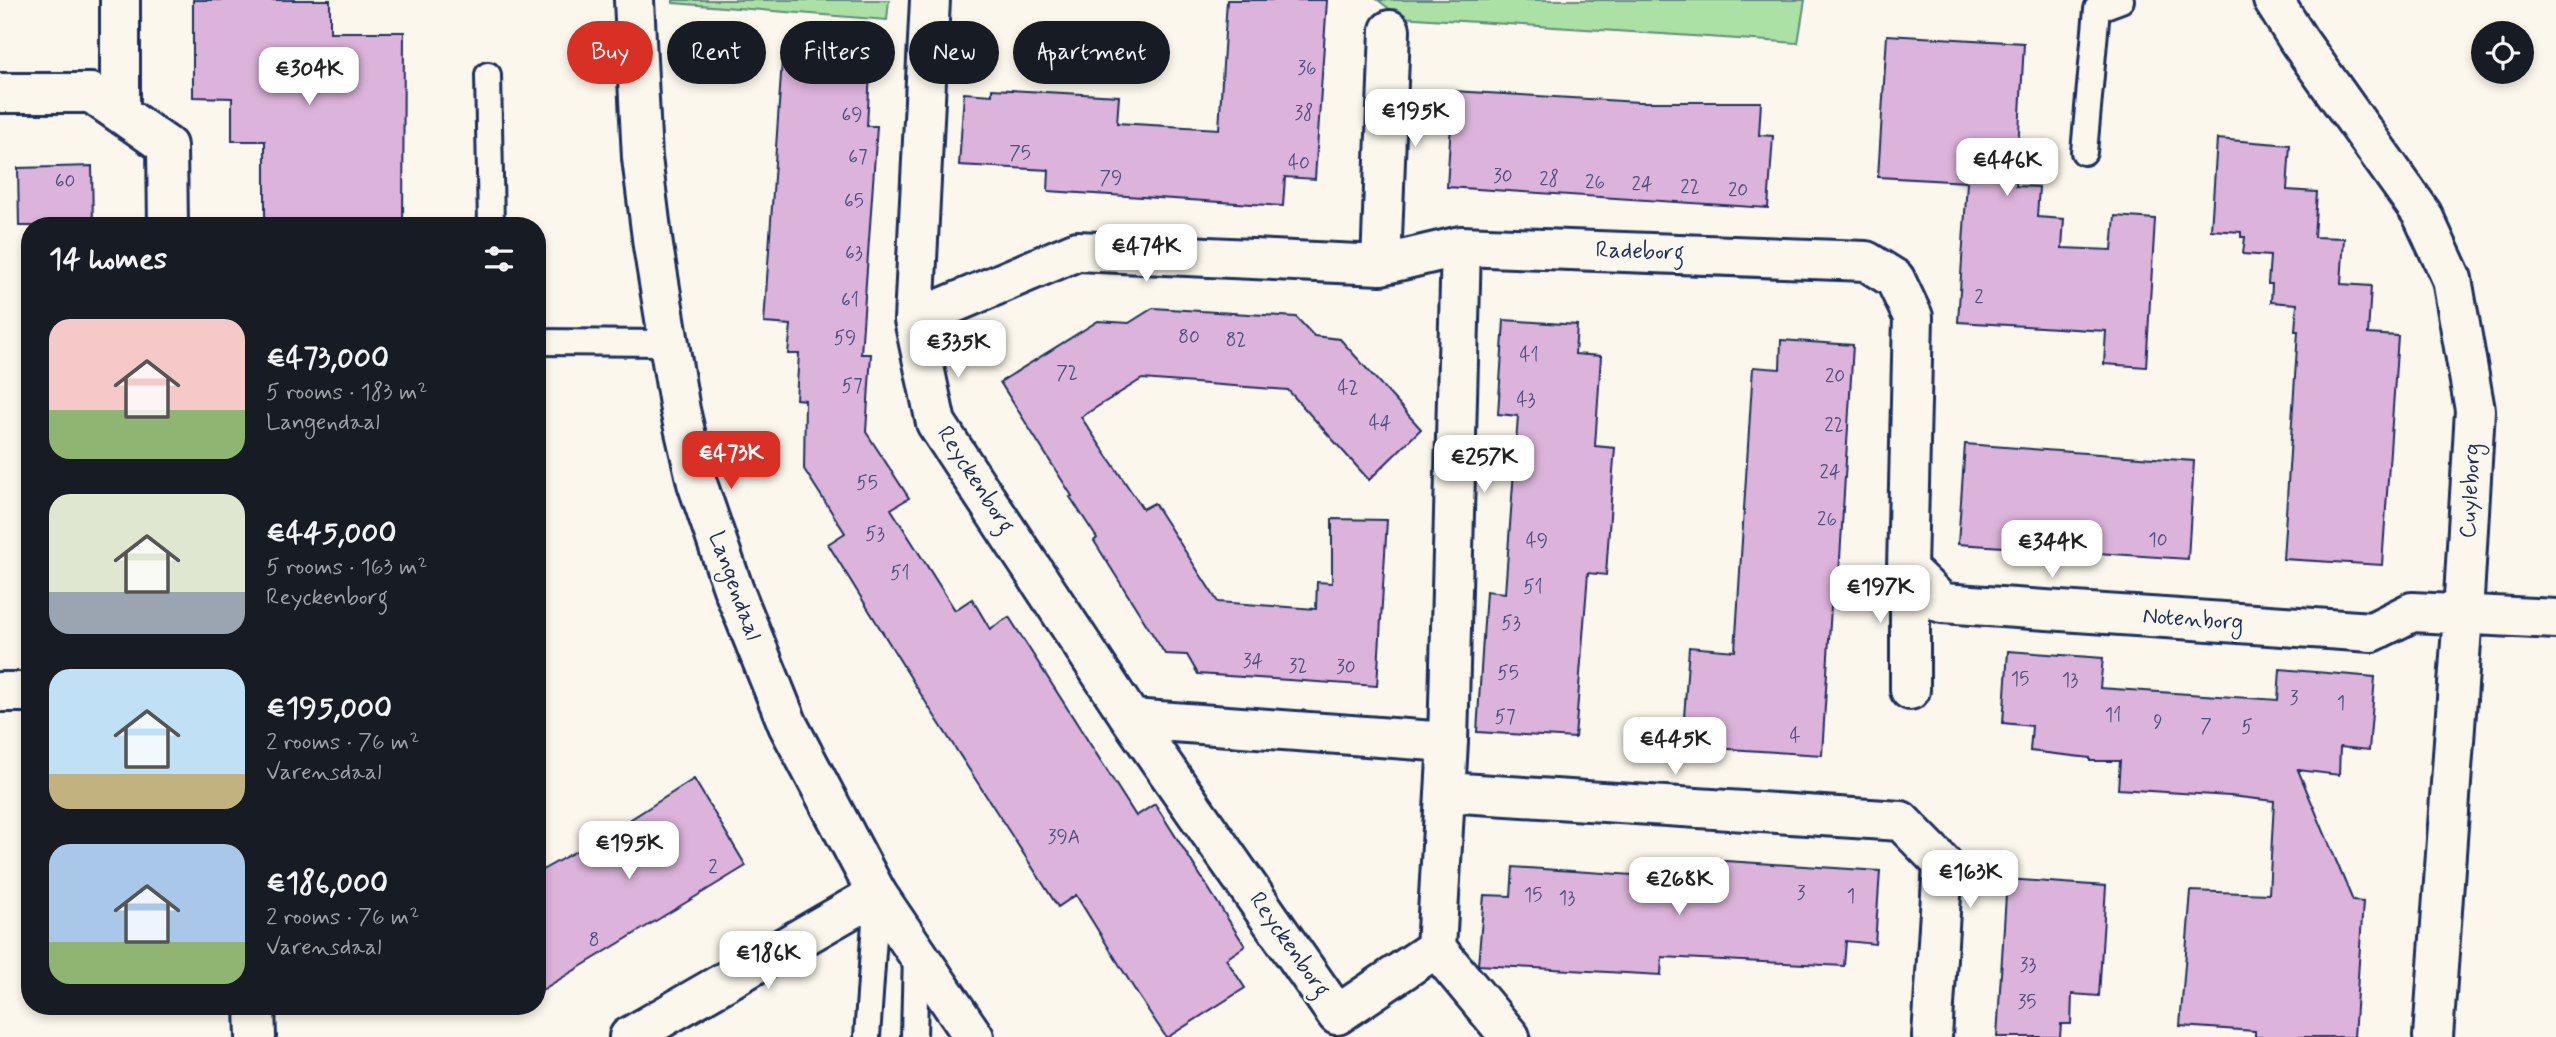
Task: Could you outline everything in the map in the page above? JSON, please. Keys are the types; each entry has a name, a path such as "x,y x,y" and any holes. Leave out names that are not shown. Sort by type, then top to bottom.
{"street":[{"path":"120,0 120,111"},
{"name":"Langendaal","path":"634,0 642,158 668,343 697,483 733,588 788,725 877,894 974,1037"},
{"name":"Reyckenborg","path":"930,0 915,320 936,423 1131,719 1337,1015 1436,948"},
{"name":"Cuyleborg","path":"2273,0 2422,214 2452,279 2475,410 2433,1037"},
{"path":"1381,265 1390,30"},
{"path":"0,93 91,93 120,111 167,146 169,217"},
{"path":"1461,246 1448,742 1436,948 1510,1037"},
{"name":"Radeborg","path":"915,320 1077,251 1381,265 1461,246 1866,261 1895,279"},
{"name":"Notenborg","path":"1895,279 1913,317 1907,569 1942,603 2372,632 2412,612 2556,619"},
{"path":"1910,690 1910,604 1924,587"},
{"path":"0,692 21,692"},
{"path":"1131,719 1448,742"},
{"path":"1445,792 1901,821 1943,864 1932,1037"},
{"path":"629,1037 877,894"},
{"path":"255,1015 256,1037"}],"lane":[{"path":"2084,152 2097,9 2121,0"},
{"path":"488,75 491,217"},
{"path":"546,342 668,343"},
{"path":"867,1037 877,894"},
{"path":"914,1037 916,954"}],"green space":[{"path":"673,0 889,0 887,20 673,3"},
{"path":"1378,0 1805,0 1798,43 1400,17"}],"building":[{"path":"193,0 330,0 330,32 404,32 403,217 265,217 265,141 232,141 232,98 193,97"},
{"path":"1227,0 1327,0 1315,179 1285,177 1283,206 1048,191 1049,170 959,165 964,93 992,95 992,89 1119,96 1117,123 1219,129"},
{"path":"1887,35 2024,43 2016,186 2039,187 2037,217 2064,219 2062,248 2112,250 2115,216 2155,219 2146,367 2104,364 2106,331 1958,322 1967,182 1878,177"},
{"path":"780,84 869,84 867,126 877,126 861,354 871,354 866,432 909,498 891,509 955,610 972,599 990,629 1009,617 1136,816 1155,804 1245,946 1226,959 1245,988 1166,1037 1076,895 1058,907 930,709 828,544 845,533 804,469 805,400 796,399 799,354 788,354 791,325 764,323"},
{"path":"1453,91 1639,102 1761,102 1759,135 1773,136 1768,208 1447,187"},
{"path":"2217,139 2290,145 2287,190 2317,192 2314,237 2344,238 2341,284 2371,286 2368,334 2398,336 2382,565 2283,559 2298,331 2295,331 2297,304 2271,302 2272,284 2268,284 2270,256 2243,254 2245,237 2241,237 2241,232 2211,230"},
{"path":"92,166 93,217 21,217 19,226 18,168"},
{"path":"1153,308 1296,317 1314,336 1340,339 1421,429 1369,480 1288,390 1142,379 1081,417 1143,509 1154,503 1218,602 1316,609 1317,582 1332,583 1332,519 1387,520 1377,686 1198,674 1187,655 1165,654 1094,541 1097,538 1070,497 1072,496 1000,382 1098,321 1129,323"},
{"path":"1504,320 1577,325 1575,354 1601,356 1595,446 1615,448 1606,575 1588,573 1575,738 1477,732 1486,591 1505,593 1518,416 1498,414"},
{"path":"1781,340 1853,345 1839,575 1833,574 1822,755 1682,746 1689,647 1735,651 1753,367 1780,369"},
{"path":"1965,444 2194,461 2188,559 1958,544"},
{"path":"2008,651 2103,658 2100,688 2278,700 2280,669 2375,677 2369,750 2340,747 2339,775 2298,770 2353,901 2363,902 2354,1037 2255,1037 2255,1031 2180,1026 2191,891 2269,894 2274,801 2118,789 2120,761 2090,761 2090,758 2030,751 2032,726 2003,723"},
{"path":"694,779 746,866 546,988 546,868 617,828"},
{"path":"1695,859 1880,871 1875,944 1846,941 1844,966 1662,957 1661,975 1478,965 1484,895 1511,896 1513,867 1694,879"},
{"path":"2007,879 2106,886 2099,996 2072,994 2071,1024 2061,1024 2060,1037 1997,1037"}]}
